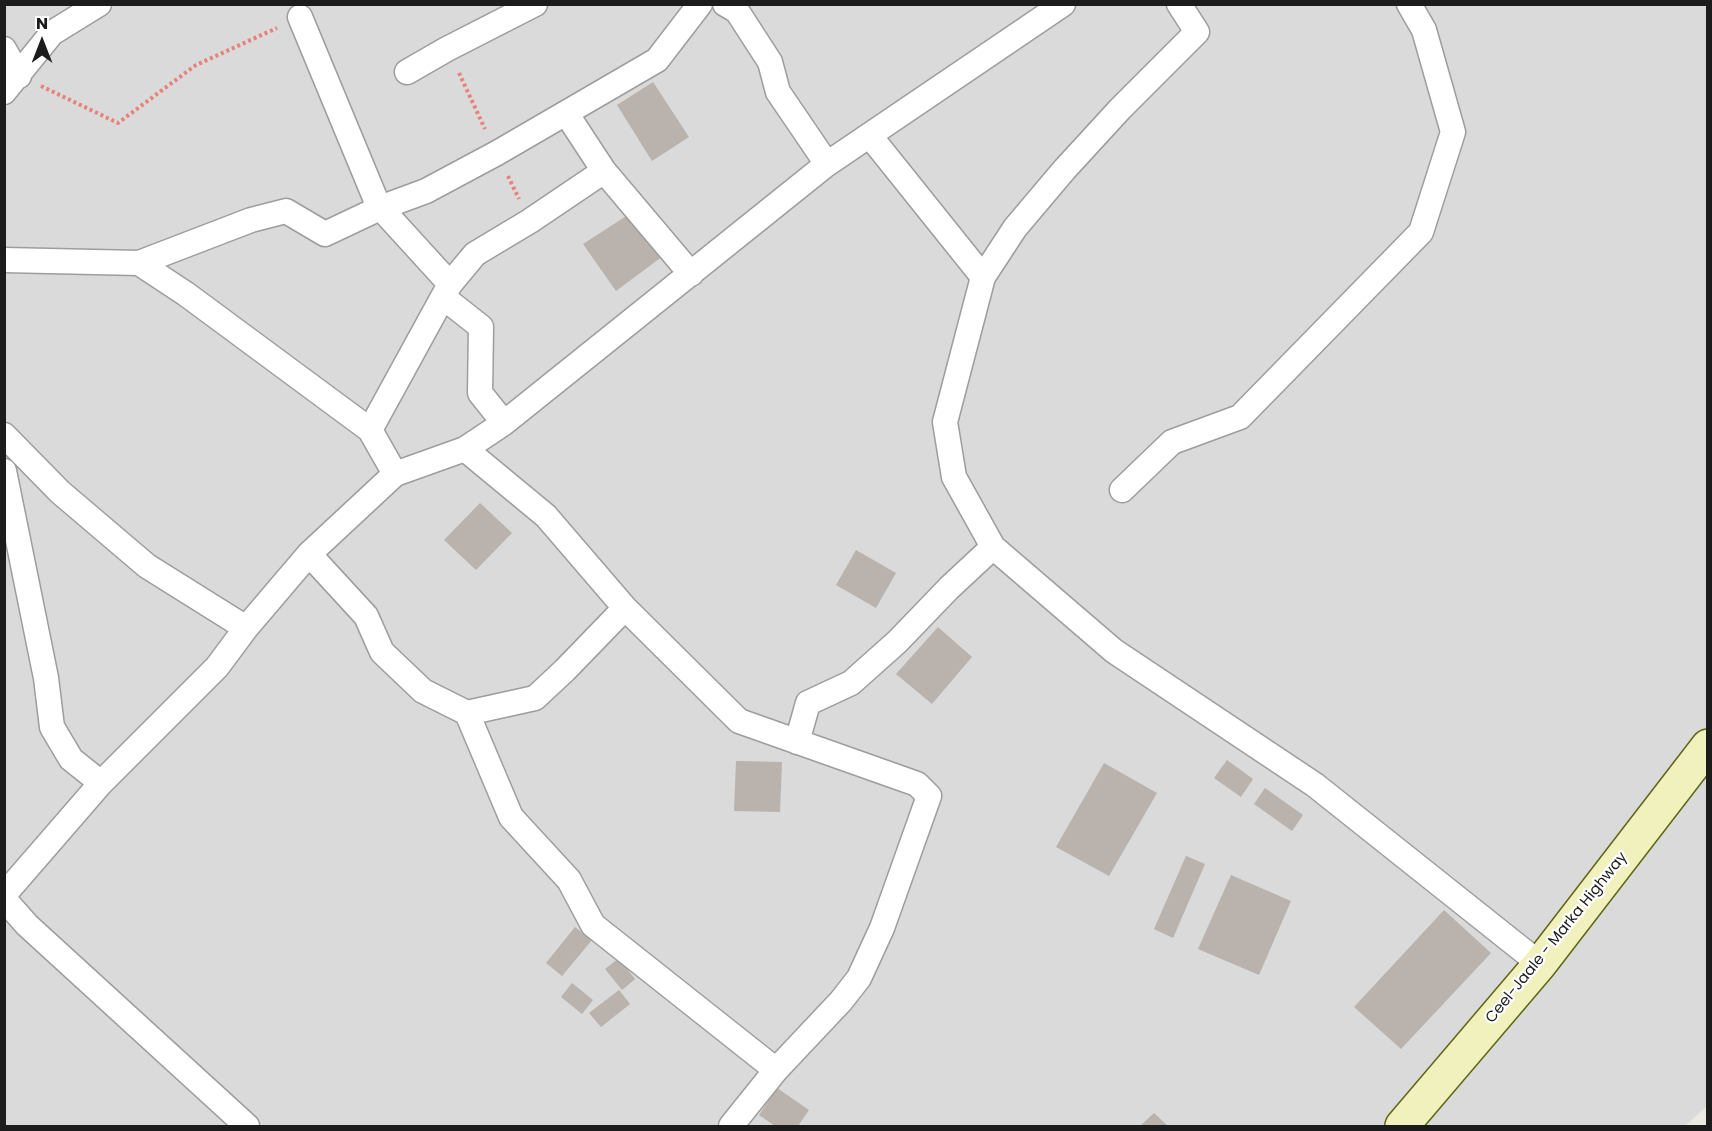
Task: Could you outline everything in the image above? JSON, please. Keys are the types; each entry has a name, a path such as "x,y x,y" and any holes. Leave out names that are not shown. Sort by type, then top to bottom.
{"street":[{"path":"12,84 52,33 99,4"},
{"path":"406,72 535,4"},
{"path":"4,260 139,263 251,220 286,212 325,234 380,208 426,191 497,153 657,60 700,4"},
{"path":"725,4 737,10 770,62 778,92 827,164"},
{"path":"247,1126 27,925 4,897 101,783 218,667 246,628 309,554 395,474 465,449 504,423 827,164 1063,4"},
{"path":"1179,4 1197,32 1120,109 1064,170 1015,228 983,277 945,422 954,477 993,547 1114,651 1315,785 1540,964"},
{"path":"1122,490 1172,442 1240,417 1421,232 1454,132 1424,30 1409,4"},
{"path":"300,17 380,208 447,291 481,327 480,393 504,423"},
{"path":"4,49 12,84"},
{"path":"566,113 604,171 691,274"},
{"path":"870,136 983,277"},
{"path":"370,430 447,291 475,254 530,221 604,171"},
{"path":"139,263 186,294 370,430 395,474"},
{"path":"4,435 60,492 147,566 246,628"},
{"path":"465,449 546,516 625,608 739,721 917,784 929,795 882,928 860,978 776,1070 732,1126"},
{"path":"4,471 46,678 52,727 72,759 101,783"},
{"path":"797,742 808,703 851,683 897,642 949,588 993,547"},
{"path":"309,554 366,616 382,652 423,691 467,713 535,698 625,608"},
{"path":"467,713 511,817 569,880 593,925 776,1070"},
{"name":"Ceel-Jaale - Marka Highway","path":"1402,1126 1540,964 1707,746"}],"path":[{"path":"12,84 118,123 196,65 300,17"}],"shaded area":[{"path":"5,5 1707,5 1708,1105 1685,1126 5,1126"}],"building":[{"path":"653,82 689,137 652,161 617,105"},
{"path":"631,213 667,253 616,291 583,244"},
{"path":"480,503 512,533 476,570 444,540"},
{"path":"856,550 896,573 876,608 836,585"},
{"path":"938,627 972,657 932,704 896,674"},
{"path":"1227,760 1253,779 1241,797 1214,778"},
{"path":"736,761 782,762 780,812 734,811"},
{"path":"1104,763 1157,793 1109,876 1056,847"},
{"path":"1265,788 1303,815 1292,831 1254,804"},
{"path":"1186,856 1205,864 1173,938 1154,929"},
{"path":"1231,875 1291,901 1259,975 1198,949"},
{"path":"1444,910 1491,953 1401,1049 1354,1007"},
{"path":"575,927 592,940 562,976 546,963"},
{"path":"619,958 635,979 622,990 605,969"},
{"path":"572,983 593,1000 582,1014 561,997"},
{"path":"619,990 630,1004 601,1027 589,1013"},
{"path":"777,1088 809,1110 798,1126 775,1126 759,1115"},
{"path":"1154,1113 1168,1126 1140,1126"}]}
